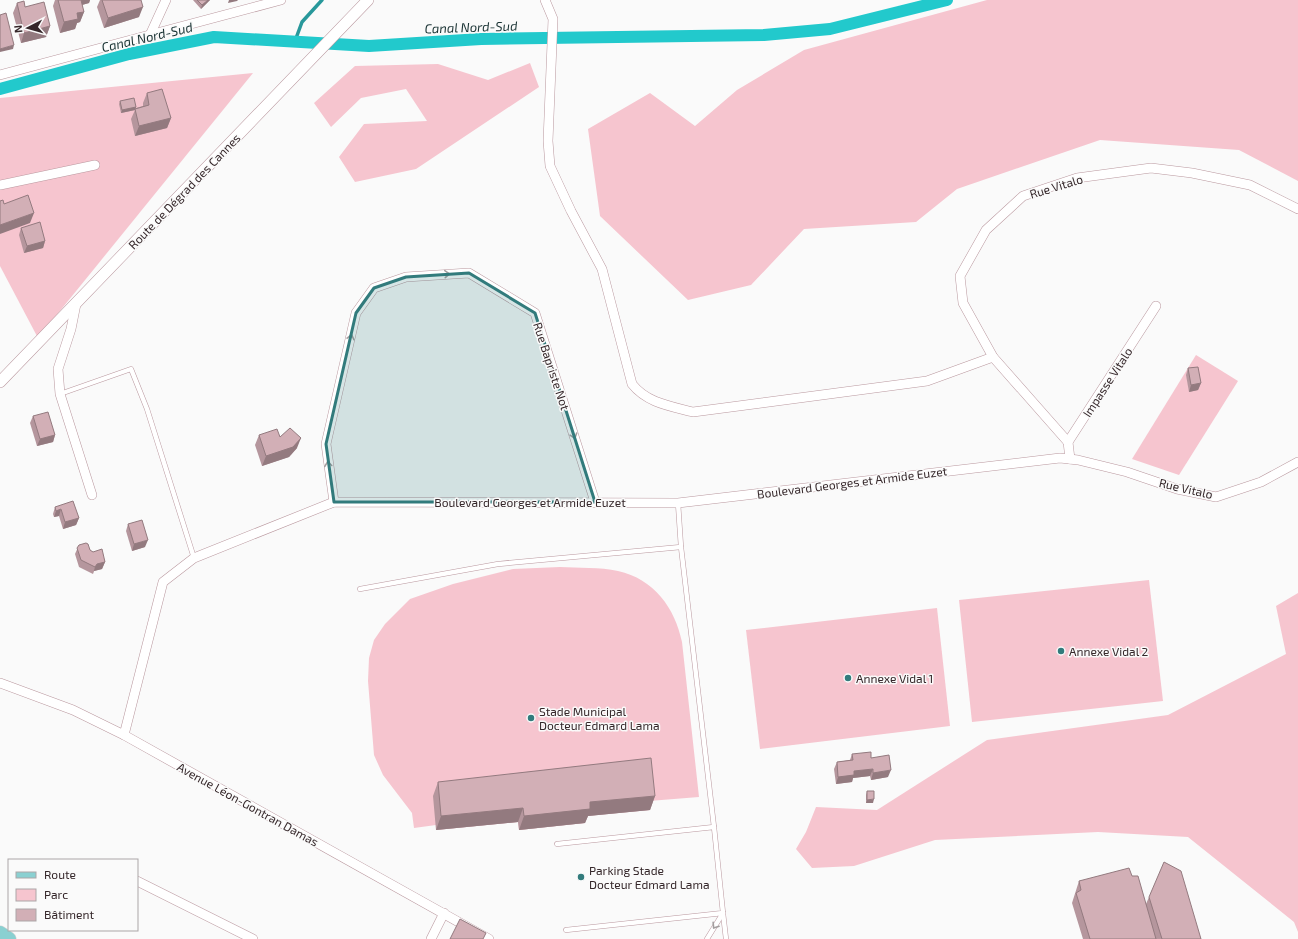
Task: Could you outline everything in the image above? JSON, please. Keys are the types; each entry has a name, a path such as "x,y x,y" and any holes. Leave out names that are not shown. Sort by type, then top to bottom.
{"main road":[{"path":"0,933 10,939"}],"street":[{"path":"150,35 166,0"},
{"path":"0,75 280,0"},
{"name":"Route de Dégrad des Cannes","path":"0,382 368,0"},
{"path":"545,0 553,19 553,49 548,141 550,166 571,211 602,270 632,384 640,394 657,402 693,412 926,381 993,357"},
{"path":"0,185 95,165"},
{"name":"Rue Vitalo","path":"1068,442 993,357 963,303 960,276 986,230 1023,196 1077,178 1151,168 1192,173 1250,185 1298,209"},
{"name":"Rue Bapriste Not","path":"334,502 326,444 356,313 374,288 406,277 469,273 535,313 595,502"},
{"path":"76,304 71,329 58,369 60,394 92,494"},
{"name":"Impasse Vitalo","path":"1068,442 1156,306"},
{"path":"1068,442 1070,460"},
{"name":"Boulevard Georges et Armide Euzet","path":"124,735 163,582 194,558 334,502 678,503 1053,459 1070,460"},
{"name":"Rue Vitalo","path":"1070,460 1127,472 1177,489 1216,496 1261,482 1298,462"},
{"name":"Avenue Léon-Gontran Damas","path":"0,683 72,710 124,735 489,939"},
{"path":"138,882 253,939"},
{"path":"431,939 444,913"}],"lane":[{"path":"60,394 131,369 147,409 194,558"},
{"path":"678,503 680,547 726,939"},
{"path":"360,589 498,564 680,547"},
{"path":"557,844 714,827"},
{"path":"566,930 723,913"},
{"path":"707,939 723,913"}],"highlighted area":[{"path":"469,273 535,313 595,502 334,502 326,444 356,313 374,288 406,277"}],"green space":[{"path":"987,0 1298,0 1298,181 1239,150 1100,140 957,189 916,222 804,229 751,285 688,300 600,216 588,129 650,93 695,126 737,90 804,50"},
{"path":"530,63 539,87 416,169 355,182 339,157 364,124 427,121 406,89 361,98 331,127 314,103 355,66 438,64 488,80"},
{"path":"253,73 38,338 0,266 0,98"},
{"path":"1196,355 1238,381 1179,475 1132,459"},
{"name":"Stade Municipal Docteur Edmard Lama","path":"560,567 604,569 631,575 652,588 668,607 679,630 682,642 699,797 649,801 650,810 585,816 585,823 519,830 518,822 436,830 436,825 414,828 412,813 383,775 374,755 368,681 369,658 374,640 385,624 410,599 453,584 513,569"},
{"name":"Annexe Vidal 2","path":"1149,580 1163,701 972,722 959,600"},
{"path":"1298,593 1298,932 1294,922 1188,837 1098,832 935,840 854,866 812,868 796,849 806,832 816,807 877,810 987,740 1168,715 1286,654 1276,606"},
{"name":"Annexe Vidal 1","path":"937,608 950,726 760,749 746,630"}],"building":[{"path":"58,0 81,0 84,12 77,13 78,19 64,22"},
{"path":"102,0 141,0 143,7 108,18"},
{"path":"197,0 208,0 202,5"},
{"path":"24,1 25,7 44,2 50,26 24,33 17,3"},
{"path":"6,13 14,45 0,49 0,15"},
{"path":"162,89 171,118 139,126 135,109 149,105 147,93"},
{"path":"134,98 136,107 122,110 120,101"},
{"path":"28,195 34,213 0,225 0,201 3,200 4,204"},
{"path":"40,222 45,241 27,246 21,228"},
{"path":"1198,367 1201,383 1191,385 1188,368"},
{"path":"48,412 55,435 40,439 33,416"},
{"path":"290,428 301,438 293,447 266,456 259,435 277,429 280,437"},
{"path":"73,501 79,518 65,522 61,509 56,511 55,507"},
{"path":"142,520 148,540 134,544 128,524"},
{"path":"86,543 93,552 102,549 105,562 97,564 95,567 81,560 77,548 79,545"},
{"path":"871,752 871,758 889,755 891,770 873,773 873,769 854,771 854,775 838,777 837,762 853,760 852,754"},
{"path":"651,758 655,796 590,802 590,809 524,816 523,808 441,816 438,782"},
{"path":"867,791 874,791 874,799 867,800"},
{"path":"1164,862 1181,871 1201,939 1162,939 1149,897"},
{"path":"1129,868 1132,876 1138,876 1156,939 1090,939 1076,893 1081,890 1079,881"},
{"path":"460,919 486,933 483,939 450,939"}],"waterway":[{"path":"295,41 302,22 322,0"},
{"name":"Canal Nord-Sud","path":"0,89 129,54 214,37 369,46 481,39 764,35 830,29 947,0"}],"place":[{"name":"Annexe Vidal 2","path":"1061,651"},
{"name":"Annexe Vidal 1","path":"848,678"},
{"name":"Stade Municipal Docteur Edmard Lama","path":"531,718"},
{"name":"Parking Stade Docteur Edmard Lama","path":"581,877"}]}
